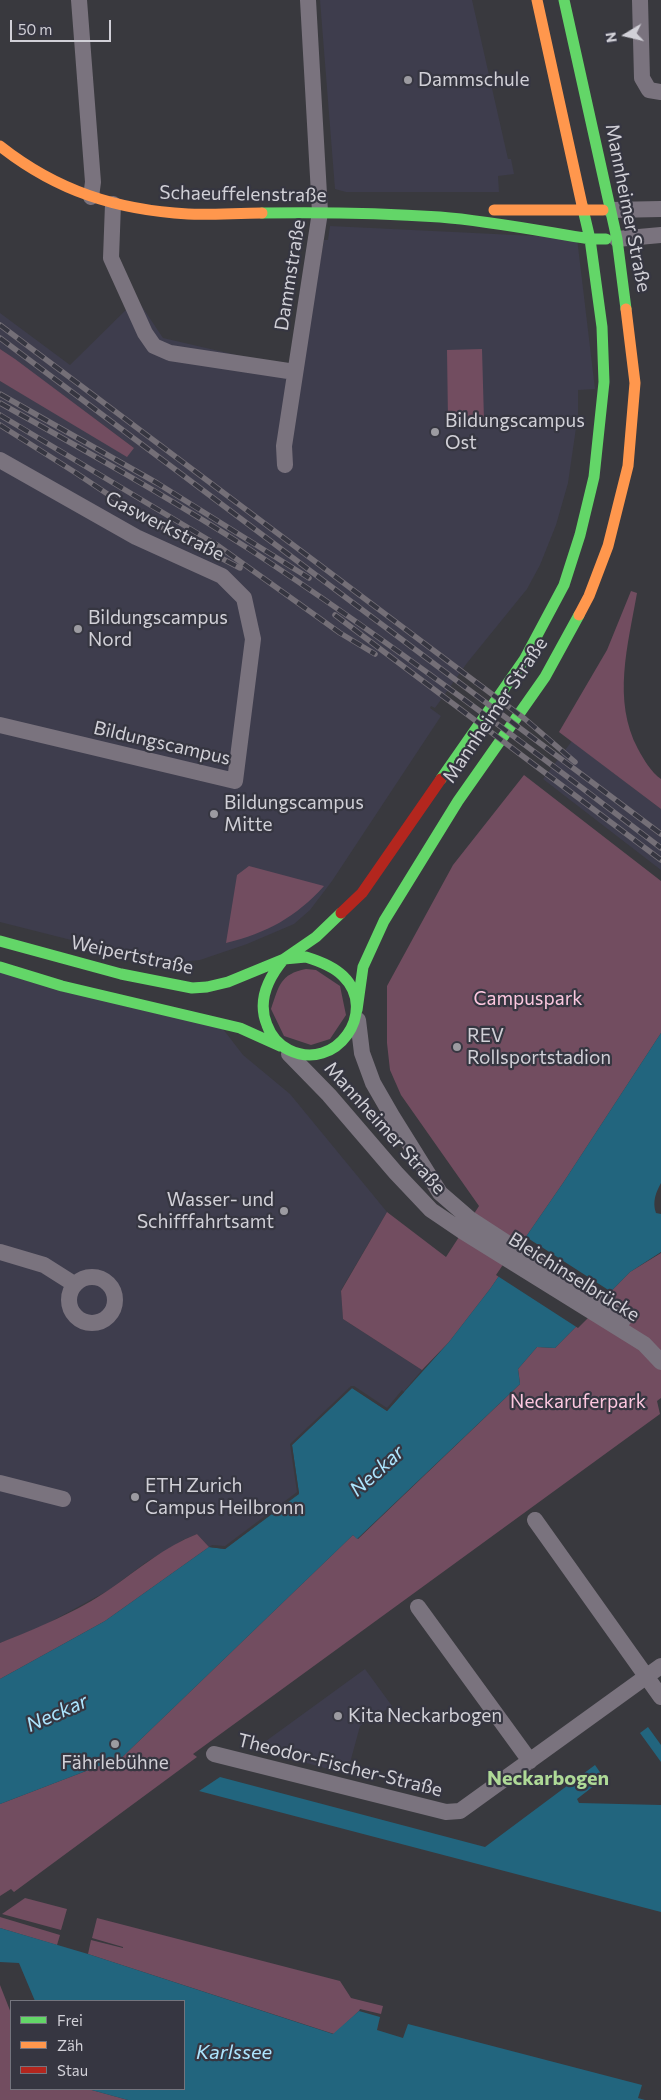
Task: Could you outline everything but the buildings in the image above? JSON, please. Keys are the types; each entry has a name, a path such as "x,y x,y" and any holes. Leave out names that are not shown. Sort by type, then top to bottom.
{"main road":[{"name":"Mannheimer Straße","path":"284,959 316,937 362,893 524,660 564,584 580,535 604,429 602,327 585,210 537,0"},
{"name":"Mannheimer Straße","path":"357,1010 363,967 384,922 458,801 545,676 589,596 610,537 628,466 627,432 635,383 617,239 564,0"},
{"name":"Schaeuffelenstraße","path":"0,146 49,180 113,204 190,214 320,212 381,214 479,221 590,238 617,239"},
{"name":"Schaeuffelenstraße","path":"381,214 444,210 611,210"},
{"name":"Weipertstraße","path":"0,941 121,974 192,988 228,982 284,959"},
{"path":"0,967 62,986 240,1028 297,1054 314,1056 330,1051 344,1041 353,1026 357,1010 354,990 342,973 325,962 306,957 284,959 272,974 265,989 261,1005 263,1021 270,1036 282,1047"}],"street":[{"path":"79,0 92,182 91,197"},
{"name":"Dammstraße","path":"285,465 284,446 320,212 308,0"},
{"path":"640,0 643,83 649,90 661,92"},
{"path":"113,204 111,258 145,333 154,346 170,353 295,372"},
{"path":"611,210 661,209"},
{"path":"617,239 661,234"},
{"name":"Gaswerkstraße","path":"0,460 136,537 222,576 244,598 253,639 250,670"},
{"name":"Bildungscampus","path":"0,725 235,781 250,670"},
{"name":"Mannheimer Straße","path":"357,1010 362,1053 374,1083 392,1116 440,1193 466,1225"},
{"name":"Mannheimer Straße","path":"282,1047 329,1095 431,1210 466,1225"},
{"name":"Bleichinselbrücke","path":"466,1225 651,1342 661,1362"},
{"path":"0,1252 44,1265 74,1284"},
{"path":"0,1483 63,1499"},
{"path":"535,1520 661,1697"},
{"path":"418,1607 530,1761"},
{"name":"Theodor-Fischer-Straße","path":"214,1754 446,1812 460,1811 661,1666"}],"shaded area":[{"name":"Dammschule","path":"320,0 472,0 508,159 511,159 514,174 498,176 499,192 346,192 335,189"},
{"path":"330,226 577,238 595,389 578,390 578,414 568,483 556,525 540,565 527,589 467,663 435,708 431,706 430,708 441,716 332,881 310,910 294,924 247,944 200,960 166,964 0,922 0,381 48,408 134,448 0,349 0,313 70,365 137,299 163,338 301,370 324,240 328,240"},
{"path":"572,741 661,809 661,870 543,779"},
{"path":"0,966 223,1029 243,1055 290,1094 387,1212 341,1290 343,1319 422,1370 387,1411 299,1493 225,1549 209,1547 197,1534 183,1540 145,1563 109,1590 41,1627 0,1643"},
{"name":"Kita Neckarbogen","path":"365,1669 392,1706 360,1726 347,1774 255,1749"}],"green space":[{"path":"0,349 134,448 127,457 0,381"},
{"path":"482,349 484,420 448,420 447,350"},
{"path":"631,591 637,593 624,672 626,711 630,730 638,749 651,769 661,779 661,809 559,732 607,650"},
{"name":"Campuspark","path":"524,775 661,881 661,1033 563,1183 490,1289 449,1342 422,1370 343,1319 341,1291 387,1212 446,1257 479,1206 401,1095 390,1070 387,1043 387,986 453,865"},
{"path":"249,866 324,886 303,907 268,929 226,943 237,875"},
{"path":"306,969 316,970 340,986 346,1015 330,1039 311,1045 284,1036 271,1009 282,982 291,974"},
{"name":"Neckaruferpark","path":"661,1253 661,1398 657,1401 660,1414 193,1754 197,1757 14,1892 11,1889 0,1896 0,1804 99,1766 113,1766 353,1535 358,1539 520,1384 518,1369 537,1347 555,1348 630,1272"},
{"path":"197,1534 209,1547 105,1621 0,1679 0,1643 42,1626 85,1605 163,1552"},
{"path":"25,1898 67,1909 61,1930 2,1914"},
{"path":"0,1917 60,1935 57,1945 0,1928"},
{"path":"97,1918 340,1981 351,1998 383,2006 381,2014 360,2009 334,2034 88,1954 91,1940 123,1948 92,1938"},
{"path":"0,1985 10,2010 10,2090 92,2090 128,2100 0,2100"}],"water":[{"name":"Neckar","path":"661,1033 661,1183 654,1205 656,1213 661,1214 661,1252 630,1272 555,1348 537,1347 518,1369 520,1384 357,1539 353,1535 113,1766 99,1766 0,1804 0,1679 105,1621 209,1547 225,1549 299,1494 292,1445 352,1388 387,1411 449,1342 490,1289 563,1183"},
{"path":"648,1727 661,1745 661,1762 640,1733"},
{"path":"595,1765 604,1778 577,1799 579,1803 661,1805 661,1912 199,1791 220,1777 485,1847"},
{"name":"Karlssee","path":"0,1928 88,1954 333,2034 359,2011 380,2017 377,2030 403,2038 408,2024 642,2085 638,2098 645,2100 128,2100 92,2090 185,2090 185,2000 35,2000 19,1963 0,1962"}],"pier":[{"path":"523,1235 613,1293 578,1328 496,1275"},
{"path":"351,1386 354,1386 387,1408 402,1390 404,1392 387,1411 352,1388 292,1445 299,1493 225,1549 209,1547 212,1545 225,1546 297,1492 290,1444"}],"railway":[{"path":"0,325 525,719 575,762"},
{"path":"0,338 661,834"},
{"path":"0,394 157,483 309,578"},
{"path":"0,403 188,511 302,584 458,695 661,848"},
{"path":"0,415 217,545 340,633 375,654"},
{"path":"0,425 139,515 240,568"},
{"path":"335,615 661,860"}],"traffic: fast":[{"path":"564,0 617,239 626,309"},
{"path":"441,779 524,660 564,585 580,535 594,477 604,382 602,327 590,239 582,205"},
{"path":"262,213 351,213 440,217 590,239 606,239"},
{"path":"357,1010 363,967 384,921 458,801 545,677 579,615"},
{"path":"0,941 121,974 192,988 207,987 228,982 284,959 316,937 341,913"},
{"path":"306,957 321,962 339,972 353,990 356,1006 354,1021 347,1035 336,1046 322,1053 306,1055 289,1050 276,1040 267,1025 263,1007 269,982 284,959 306,957"},
{"path":"0,967 62,986 240,1028 280,1046"}],"traffic: slow":[{"path":"537,0 582,205"},
{"path":"0,146 43,175 66,186 112,203 162,212 188,214 262,213"},
{"path":"494,210 603,210"},
{"path":"579,615 589,596 608,546 628,466 635,383 626,309"}],"traffic: jam":[{"path":"341,913 362,893 441,779"}],"place":[{"name":"Dammschule","path":"408,80"},
{"name":"Bildungscampus Ost","path":"435,432"},
{"name":"Bildungscampus Nord","path":"78,629"},
{"name":"Bildungscampus Mitte","path":"214,814"},
{"name":"REV Rollsportstadion","path":"457,1047"},
{"name":"Wasser- und Schifffahrtsamt","path":"284,1211"},
{"name":"ETH Zurich Campus Heilbronn","path":"135,1497"},
{"name":"Kita Neckarbogen","path":"338,1716"},
{"name":"Fährlebühne","path":"115,1744"}],"district":[{"name":"Neckarbogen","path":"548,1778"}]}
